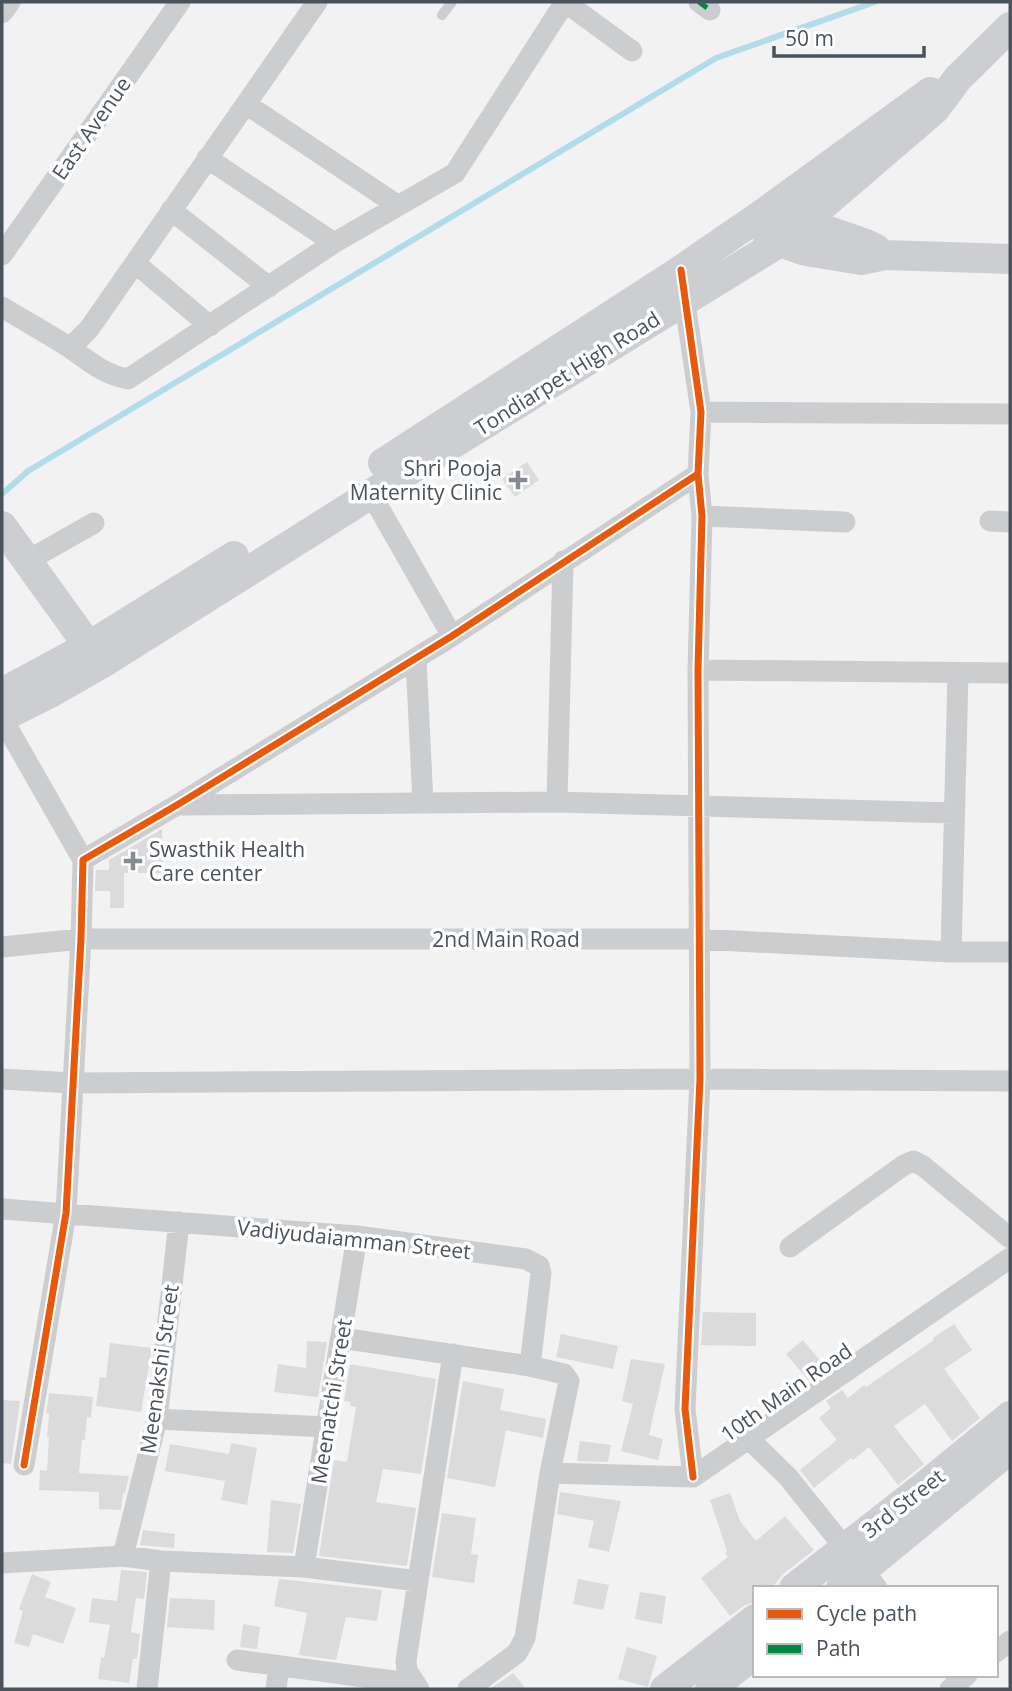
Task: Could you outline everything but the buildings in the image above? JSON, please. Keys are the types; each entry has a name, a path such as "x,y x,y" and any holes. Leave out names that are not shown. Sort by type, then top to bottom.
{"main road":[{"name":"Tondiarpet High Road","path":"2,693 95,655 371,494 780,242 935,109 958,78 1010,27"},
{"name":"Tondiarpet High Road","path":"2,718 52,692 95,655 361,477 681,270 932,90 958,78"},
{"path":"759,216 804,223 866,244 885,255"},
{"path":"759,216 780,242 806,251 860,260 885,255 1010,259"},
{"path":"2,526 95,655"},
{"name":"3rd Street","path":"856,1574 1010,1416"},
{"name":"3rd Street","path":"803,1586 856,1574 1004,1460"},
{"path":"665,1689 753,1621"},
{"path":"710,1689 753,1656"}],"street":[{"path":"2,13 10,2"},
{"path":"70,348 89,329 317,2"},
{"path":"2,306 70,348 92,366 111,376 128,379 334,243 455,173 564,2 632,51"},
{"name":"East Avenue","path":"2,255 173,4"},
{"path":"246,104 397,205"},
{"path":"207,158 334,243"},
{"path":"171,210 270,287"},
{"path":"135,263 210,326"},
{"path":"550,1473 693,1478 685,1409 700,1079 698,670 702,516 698,474 701,412 681,270"},
{"path":"701,412 1010,414"},
{"path":"83,860 453,636 698,474"},
{"path":"371,494 453,636"},
{"path":"702,516 845,522"},
{"path":"27,561 94,523"},
{"path":"557,802 563,561"},
{"path":"416,659 423,803"},
{"path":"698,670 1010,673"},
{"path":"951,952 958,674"},
{"path":"2,718 83,860 66,1213 24,1465"},
{"path":"177,805 557,802 954,813"},
{"name":"2nd Main Road","path":"2,947 81,939 698,939 951,952 1010,952"},
{"path":"2,1079 72,1083 700,1079 1010,1081"},
{"path":"790,1247 913,1161 923,1166 1010,1238"},
{"name":"Vadiyudaiamman Street","path":"2,1209 357,1236 533,1262 539,1266 541,1273 530,1366"},
{"name":"Meenakshi Street","path":"123,1556 157,1419 179,1222"},
{"name":"Meenatchi Street","path":"304,1567 357,1236"},
{"name":"10th Main Road","path":"693,1478 1010,1258"},
{"path":"341,1338 530,1366 564,1374 569,1381 550,1473 525,1638 517,1653 468,1689"},
{"path":"418,1686 407,1671 406,1661 453,1354"},
{"path":"157,1419 327,1427"},
{"path":"749,1439 788,1477 856,1574"},
{"path":"2,1563 123,1556 161,1561 304,1567 418,1581"},
{"path":"147,1689 161,1561"},
{"path":"237,1660 418,1686"},
{"path":"276,1689 279,1665"}],"lane":[{"path":"442,15 452,2"}],"waterway":[{"path":"2,494 28,471 716,58 875,2"}],"marked path":[{"path":"699,2 710,10"}],"cycle path":[{"path":"681,270 701,412 698,474 702,516 698,670 700,1079 685,1409 693,1477"},
{"path":"24,1465 66,1213 83,860 452,636 698,474"}],"place":[{"name":"Shri Pooja Maternity Clinic","path":"518,480"},
{"name":"Swasthik Health Care center","path":"133,861"}]}
